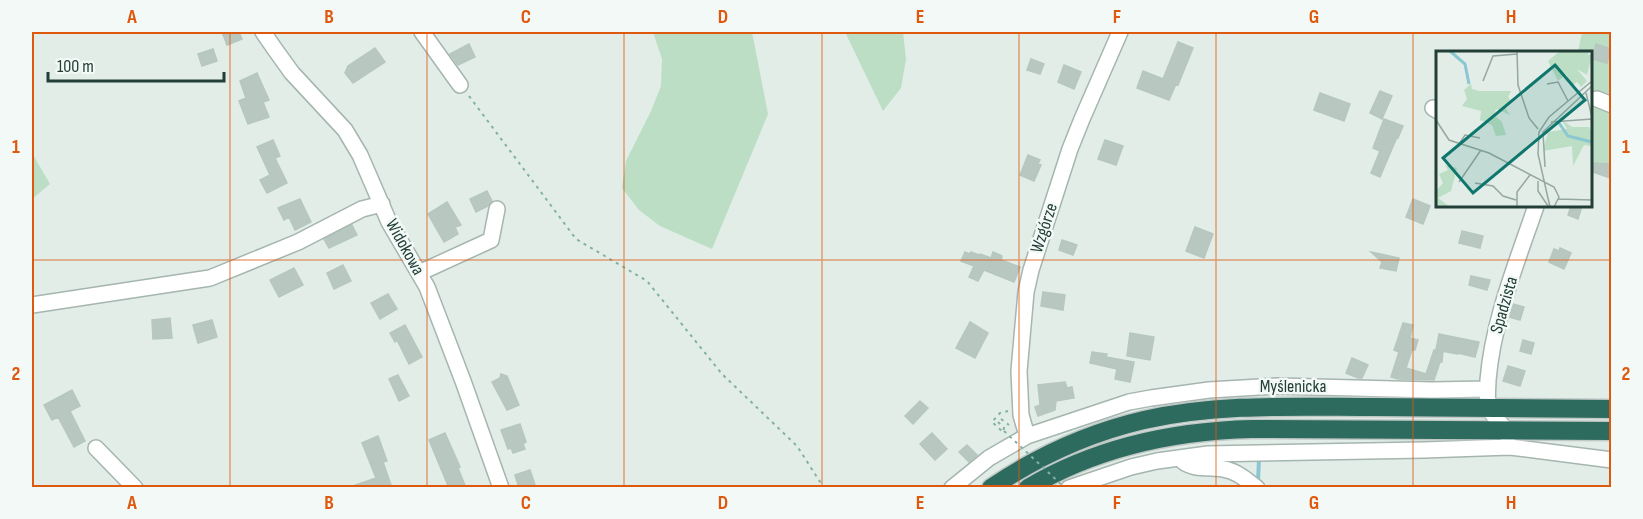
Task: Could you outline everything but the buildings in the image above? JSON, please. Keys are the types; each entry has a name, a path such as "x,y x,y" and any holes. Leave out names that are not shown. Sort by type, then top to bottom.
{"highway":[{"name":"Myślenicka","path":"991,488 1030,463 1089,436 1150,419 1214,410 1304,407 1611,410"},
{"path":"1028,488 1057,472 1109,451 1151,439 1192,432 1252,429 1508,439 1611,431"}],"street":[{"name":"Widokowa","path":"263,32 292,73 345,130 360,155 389,222 427,287 501,488"},
{"path":"422,32 460,85"},
{"name":"Wzgórze","path":"1027,436 1021,408 1018,371 1026,292 1031,270 1070,149 1120,32"},
{"path":"32,305 210,278 298,242 362,209 382,204"},
{"name":"Spadzista","path":"1489,408 1487,389 1490,353 1512,276 1536,207"},
{"path":"419,273 491,240 497,209"},
{"path":"952,488 989,458 1027,436 1079,417 1142,399 1239,387 1333,387 1442,391 1487,389"},
{"path":"1489,408 1508,439"},
{"path":"1079,417 1089,436"},
{"path":"1067,488 1157,461 1208,454 1412,451 1508,439 1611,460"},
{"path":"96,448 135,488"},
{"path":"1181,458 1187,465 1224,469 1236,473 1257,488"}],"path":[{"path":"460,85 576,239 647,281 722,374 797,446 824,488"},
{"path":"1005,430 1003,432 992,422 997,421 1000,413 1021,408"},
{"path":"1001,418 1009,425"},
{"path":"997,421 1067,488"}],"green space":[{"path":"653,32 752,32 768,114 712,249 660,226 639,210 622,188 626,161 661,86 662,59"},
{"path":"845,32 903,32 906,59 901,88 883,111"},
{"path":"1582,32 1611,32 1611,163 1592,164 1592,51 1578,51"},
{"path":"32,153 50,184 32,199"}],"waterway":[{"path":"1258,482 1259,458"}]}
